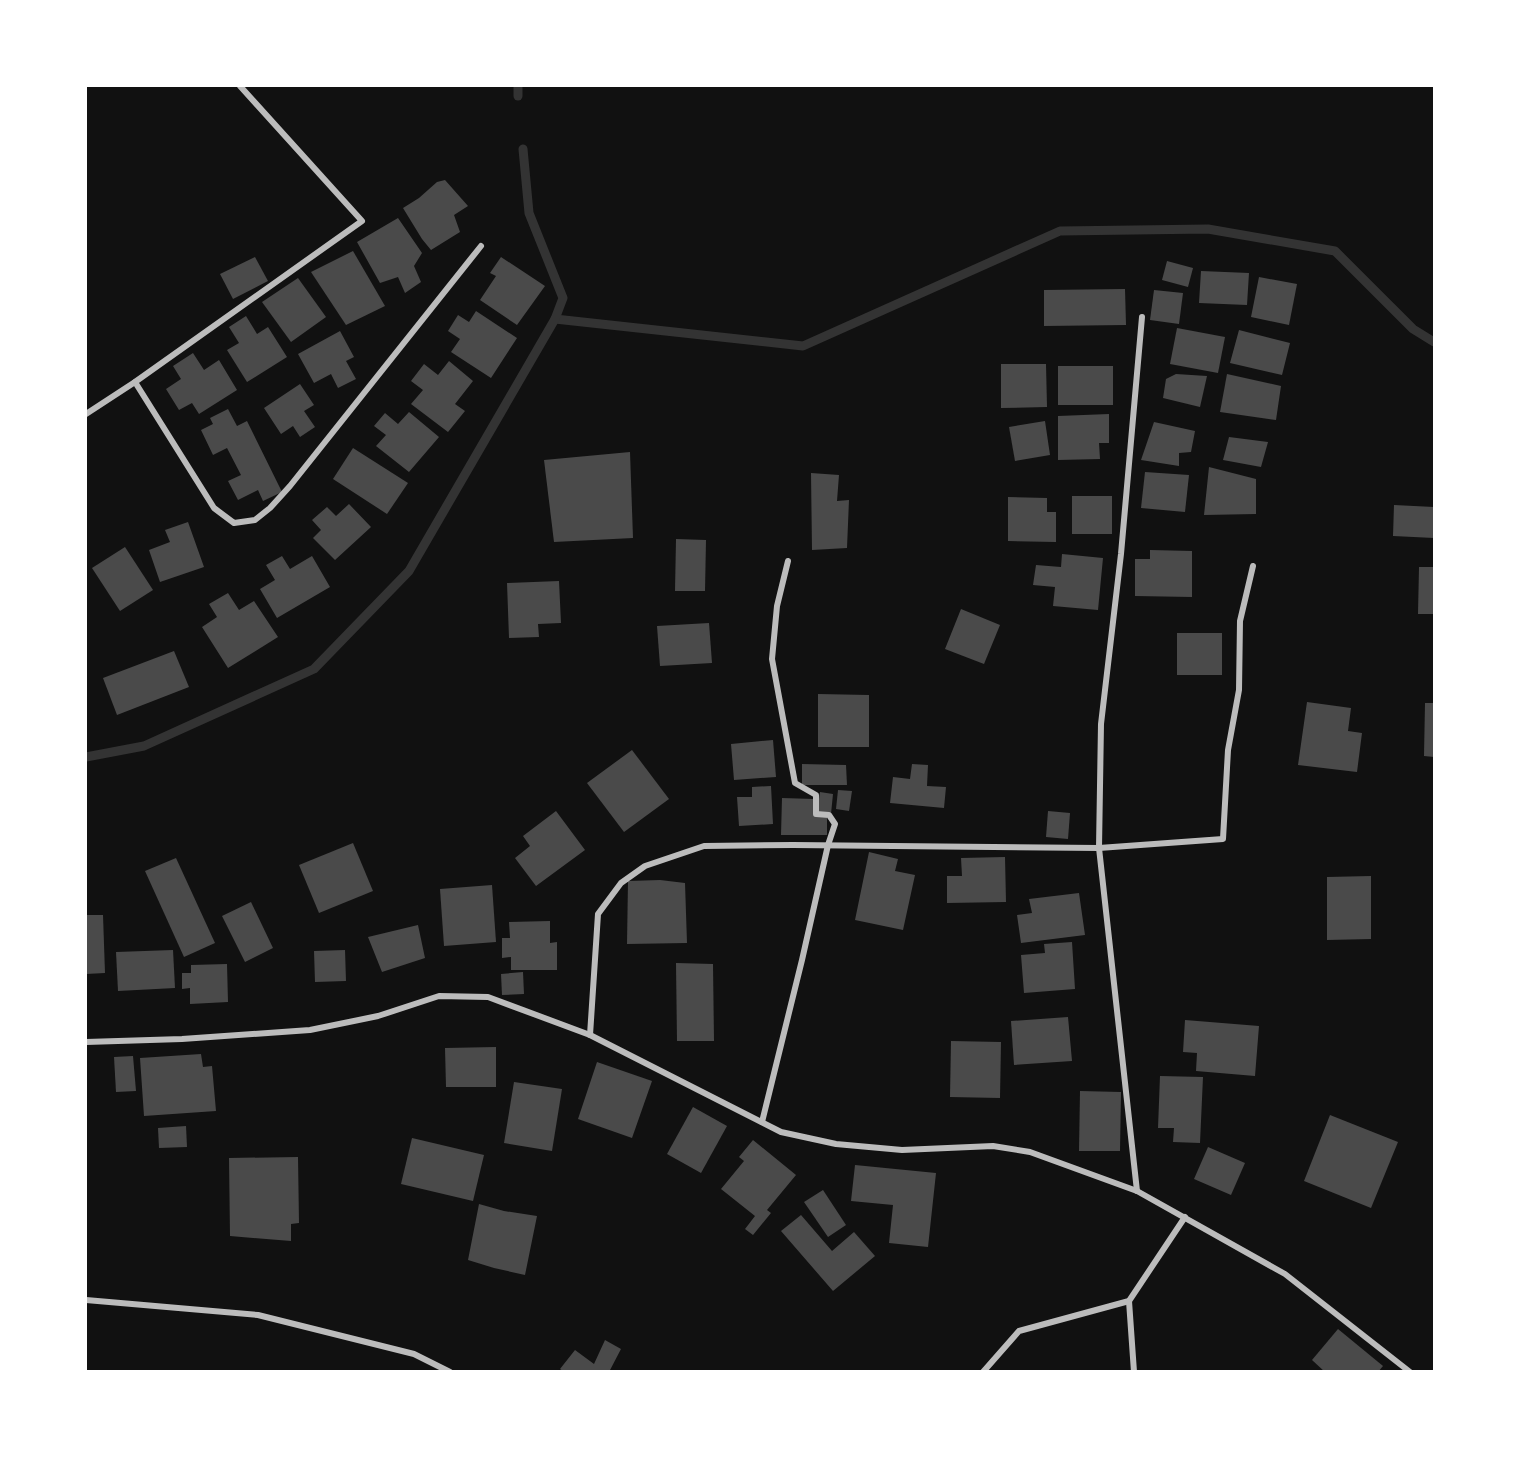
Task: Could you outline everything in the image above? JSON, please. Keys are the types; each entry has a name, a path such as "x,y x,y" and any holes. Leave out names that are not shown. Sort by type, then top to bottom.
{"street":[{"path":"86,414 135,382 362,221 240,86"},
{"path":"135,382 214,508 234,523 255,520 270,508 290,486 481,246"},
{"path":"1137,1191 1099,848 1101,724 1121,554 1142,317"},
{"path":"762,1122 828,845 835,824 829,815 816,814 816,795 795,783 772,659 777,606 788,561"},
{"path":"590,1035 598,914 621,883 645,866 704,846 1099,848 1223,839 1227,750 1239,690 1240,621 1253,566"},
{"path":"86,1042 182,1040 310,1030 378,1017 439,996 488,997 590,1035 781,1132 836,1144 902,1150 993,1146 1030,1152 1137,1191 1285,1274 1410,1371"},
{"path":"1134,1371 1130,1301 1185,1217"},
{"path":"86,1300 258,1315 414,1354 450,1371"},
{"path":"983,1371 1019,1331 1130,1301"}],"building":[{"path":"445,180 468,206 454,215 460,232 431,250 403,208 437,182"},
{"path":"398,218 422,253 414,266 421,282 405,293 398,277 380,283 357,242"},
{"path":"353,251 385,306 346,325 311,272"},
{"path":"255,257 268,281 233,299 220,274"},
{"path":"501,257 545,286 517,325 480,300 496,276 490,273"},
{"path":"1167,261 1193,268 1188,287 1162,280"},
{"path":"1201,271 1249,273 1247,305 1199,303"},
{"path":"1259,277 1297,284 1289,325 1251,317"},
{"path":"298,278 326,317 291,342 262,302"},
{"path":"1125,289 1126,325 1044,326 1044,290"},
{"path":"1154,290 1183,293 1179,324 1150,320"},
{"path":"476,311 517,338 491,378 451,352 460,339 448,331 458,315 469,322"},
{"path":"246,316 257,334 268,327 287,357 247,382 227,350 239,343 229,327"},
{"path":"1177,328 1225,337 1218,373 1170,364"},
{"path":"1239,330 1290,343 1282,375 1230,363"},
{"path":"340,331 354,357 346,361 356,379 338,388 331,374 314,383 298,354"},
{"path":"193,353 204,370 219,360 237,390 199,414 192,403 179,410 166,389 181,379 173,366"},
{"path":"449,361 473,381 455,404 465,411 448,432 411,404 423,390 411,381 424,364 438,375"},
{"path":"1001,364 1046,364 1047,407 1001,408"},
{"path":"1058,366 1113,366 1113,405 1058,405"},
{"path":"1176,374 1207,376 1200,407 1163,398 1166,379"},
{"path":"1227,374 1281,386 1276,420 1220,412"},
{"path":"300,384 314,405 304,411 315,427 300,437 293,426 281,434 264,408"},
{"path":"228,409 237,426 247,421 282,492 263,501 258,490 238,500 228,481 241,475 227,448 213,455 201,430 213,424 210,418"},
{"path":"409,412 439,437 409,472 376,446 386,435 374,426 385,413 398,424"},
{"path":"1109,414 1109,443 1099,443 1100,459 1058,460 1058,416"},
{"path":"1045,421 1050,455 1015,461 1009,427"},
{"path":"1154,422 1195,431 1191,452 1179,453 1179,466 1141,460"},
{"path":"1229,437 1268,442 1261,467 1223,460"},
{"path":"353,448 408,483 387,514 333,479"},
{"path":"630,452 633,538 554,542 544,460"},
{"path":"1209,467 1256,479 1256,514 1204,515"},
{"path":"1145,472 1189,475 1185,512 1141,508"},
{"path":"811,473 839,475 837,501 849,500 847,548 812,550"},
{"path":"1072,496 1112,496 1112,534 1072,534"},
{"path":"1008,497 1047,498 1047,512 1056,512 1056,542 1008,541"},
{"path":"349,504 371,527 335,560 313,538 321,530 312,520 327,507 336,516"},
{"path":"1394,505 1434,507 1434,538 1393,536"},
{"path":"188,522 204,567 160,582 149,550 170,542 165,530"},
{"path":"676,539 706,540 705,591 675,591"},
{"path":"125,547 153,590 120,611 92,568"},
{"path":"1150,550 1192,551 1192,597 1135,596 1135,559 1150,559"},
{"path":"1062,554 1103,558 1098,610 1053,606 1055,587 1033,585 1036,565 1061,567"},
{"path":"282,556 290,569 312,556 330,587 277,618 260,589 275,580 266,565"},
{"path":"1419,567 1434,567 1434,614 1418,614"},
{"path":"559,581 561,623 538,624 539,637 509,638 507,583"},
{"path":"228,593 239,610 254,601 278,637 228,668 202,627 217,617 209,604"},
{"path":"961,609 1000,625 984,664 945,649"},
{"path":"709,623 712,663 660,666 657,626"},
{"path":"1177,633 1222,633 1222,675 1177,675"},
{"path":"174,651 189,687 117,715 103,678"},
{"path":"818,694 869,695 869,747 818,747"},
{"path":"1307,702 1351,708 1348,731 1362,733 1357,772 1298,765"},
{"path":"1425,703 1434,703 1434,757 1424,756"},
{"path":"773,740 776,777 734,780 731,744"},
{"path":"632,750 669,799 624,832 587,783"},
{"path":"802,764 846,765 847,785 802,785"},
{"path":"912,764 928,765 927,786 946,787 944,808 890,803 893,777 910,779"},
{"path":"771,786 773,824 739,826 737,797 752,797 752,787"},
{"path":"838,790 852,791 849,811 836,809"},
{"path":"820,792 833,794 831,814 817,812"},
{"path":"782,798 814,799 814,816 827,816 827,835 781,835"},
{"path":"556,811 585,850 536,886 515,858 530,846 523,836"},
{"path":"1048,811 1070,813 1068,839 1046,837"},
{"path":"353,843 373,891 319,913 299,865"},
{"path":"869,852 898,859 895,871 915,875 903,930 855,920"},
{"path":"1005,857 1006,902 947,903 947,876 962,876 961,858"},
{"path":"176,858 215,943 184,957 145,871"},
{"path":"1371,876 1371,939 1327,940 1327,877"},
{"path":"660,880 685,883 687,943 627,944 628,881"},
{"path":"492,885 496,942 444,946 440,889"},
{"path":"1079,893 1085,935 1021,943 1017,915 1032,913 1029,899"},
{"path":"251,902 273,948 245,962 222,916"},
{"path":"86,915 103,915 105,973 86,974"},
{"path":"550,921 550,943 557,942 557,970 511,970 511,957 502,958 502,938 510,938 509,922"},
{"path":"418,925 425,958 382,972 368,937"},
{"path":"1072,942 1075,989 1024,993 1021,955 1045,953 1044,944"},
{"path":"173,950 175,988 118,991 116,952"},
{"path":"345,950 346,981 315,982 314,951"},
{"path":"676,963 713,964 714,1041 677,1041"},
{"path":"227,964 228,1002 190,1004 190,988 182,989 182,973 191,973 191,965"},
{"path":"523,972 524,994 502,995 501,974"},
{"path":"1068,1017 1072,1061 1014,1065 1011,1021"},
{"path":"1185,1020 1259,1026 1255,1076 1196,1071 1197,1053 1183,1052"},
{"path":"951,1041 1001,1042 1000,1098 950,1097"},
{"path":"496,1047 496,1087 446,1087 445,1048"},
{"path":"201,1054 203,1067 212,1066 216,1111 144,1116 140,1058"},
{"path":"133,1056 136,1091 116,1092 114,1057"},
{"path":"597,1062 652,1081 632,1138 578,1119"},
{"path":"1160,1076 1203,1077 1200,1143 1173,1142 1174,1128 1158,1128"},
{"path":"514,1082 562,1089 552,1151 504,1143"},
{"path":"1080,1091 1121,1092 1120,1151 1079,1151"},
{"path":"693,1107 727,1126 701,1173 667,1154"},
{"path":"1330,1115 1398,1142 1371,1208 1304,1181"},
{"path":"186,1126 187,1147 159,1148 158,1128"},
{"path":"412,1138 484,1155 473,1201 401,1184"},
{"path":"753,1140 796,1175 767,1210 771,1213 753,1235 745,1229 755,1216 721,1189 744,1161 739,1157"},
{"path":"1208,1147 1245,1163 1231,1195 1194,1179"},
{"path":"298,1157 299,1223 291,1224 291,1241 230,1236 229,1158"},
{"path":"855,1165 936,1173 928,1247 889,1243 893,1205 851,1201"},
{"path":"823,1190 846,1225 828,1237 804,1202"},
{"path":"479,1204 537,1216 525,1275 468,1260"},
{"path":"801,1215 832,1251 854,1232 875,1256 833,1291 781,1231"},
{"path":"1338,1329 1383,1366 1378,1372 1325,1372 1312,1360"},
{"path":"605,1340 621,1349 609,1372 564,1372 560,1369 575,1350 594,1364"}],"waterway":[{"path":"518,86 518,96"},
{"path":"86,757 144,746 314,669 409,571 555,319 563,298 529,213 523,149"},
{"path":"555,319 803,346 1060,231 1208,229 1335,251 1413,329 1434,342"}]}
